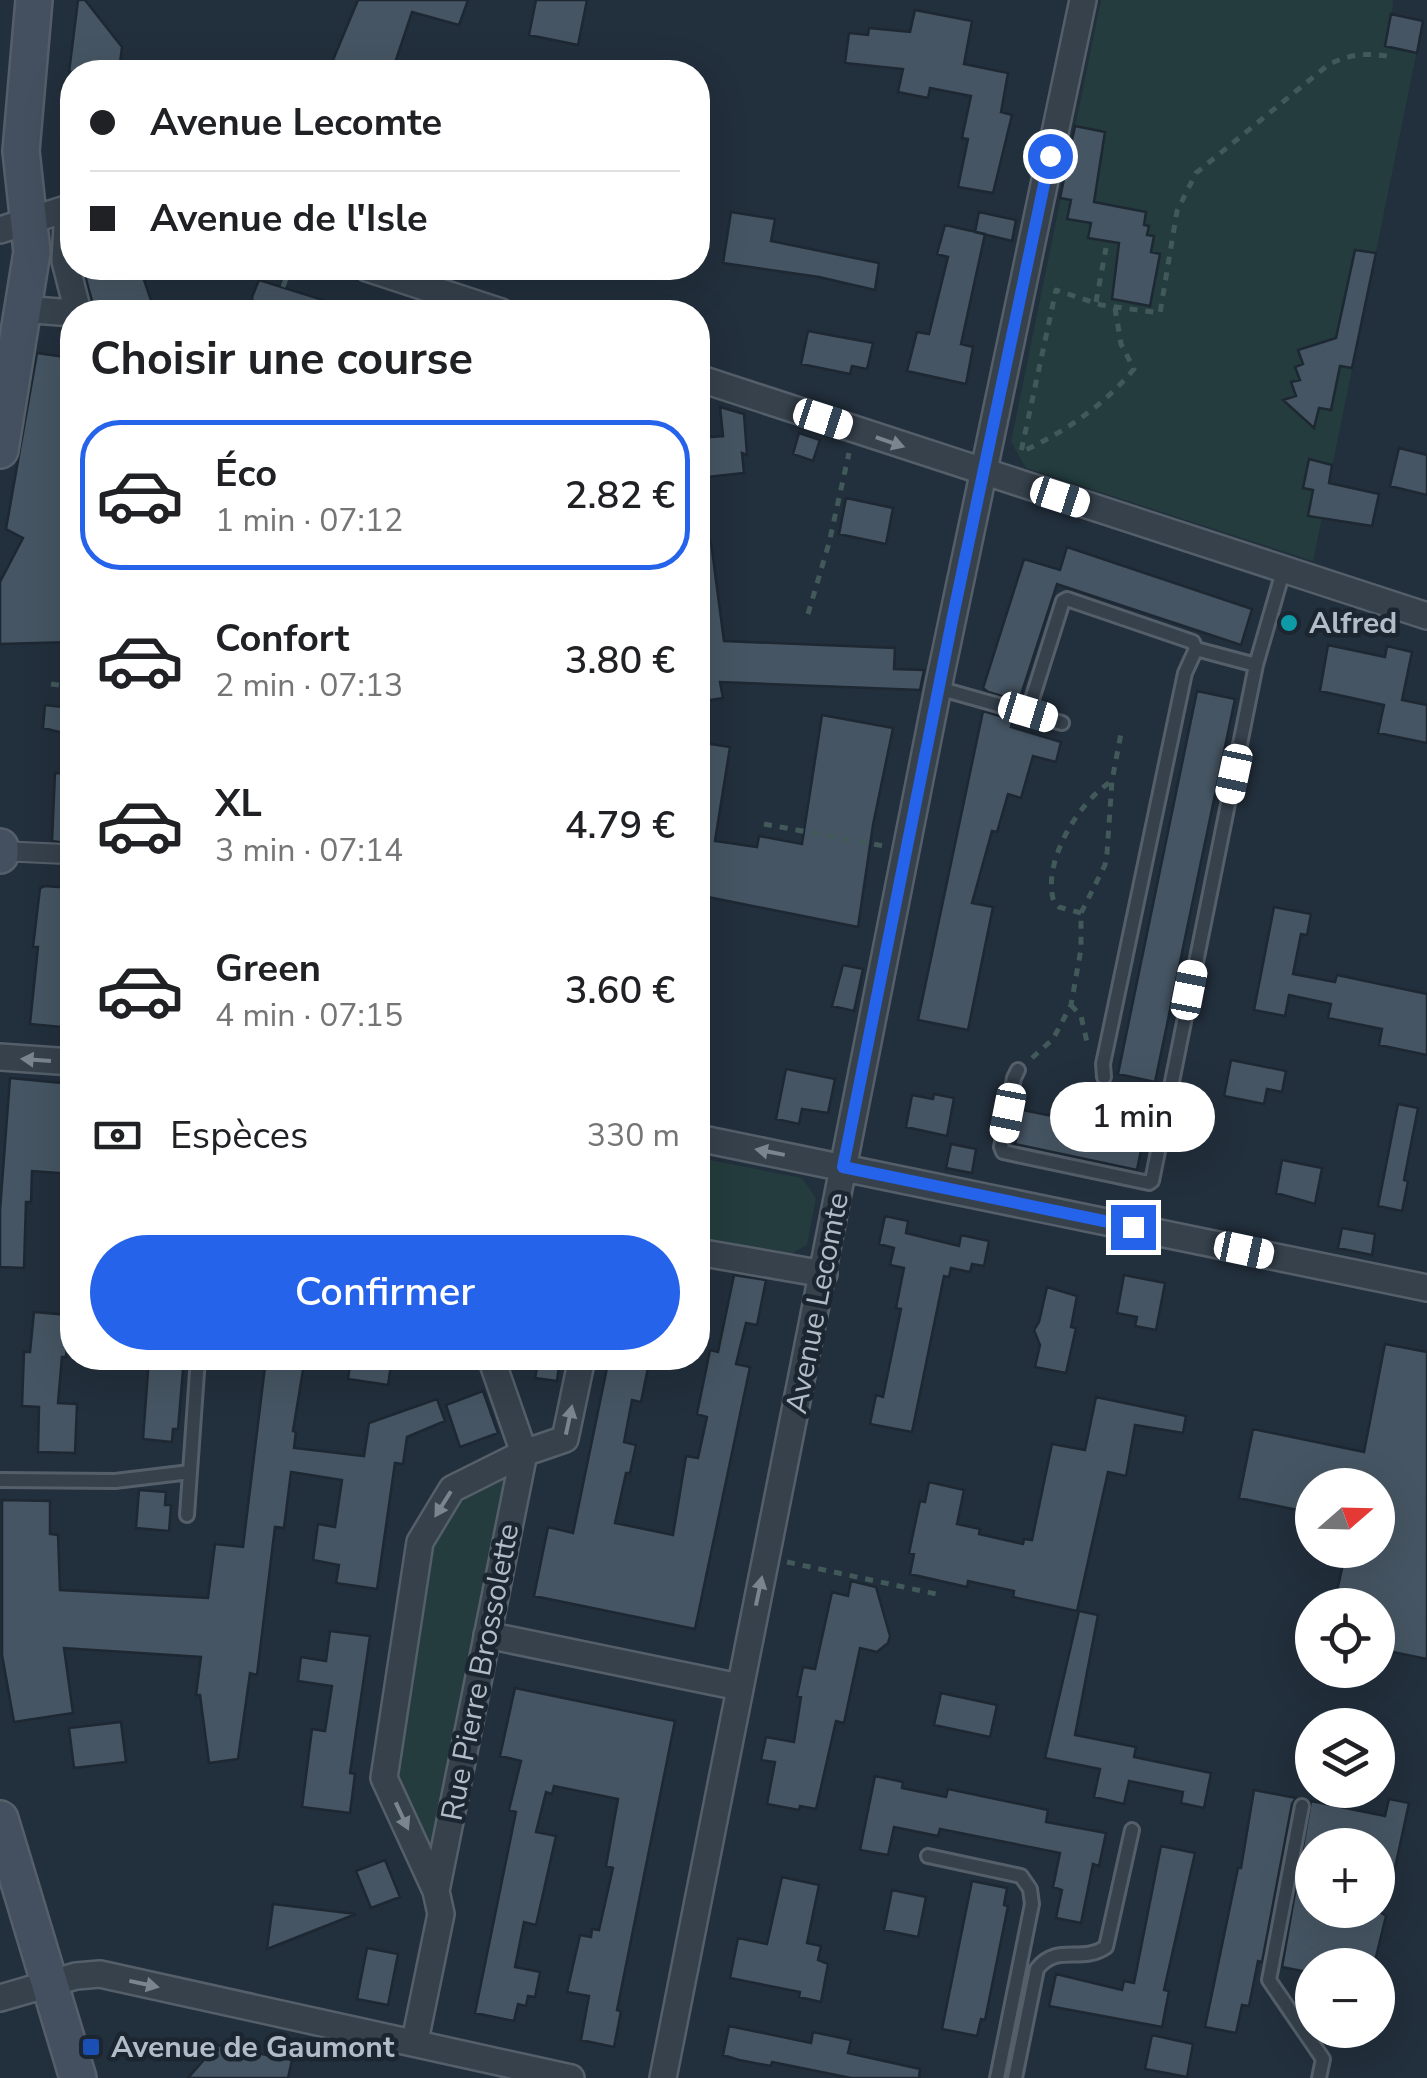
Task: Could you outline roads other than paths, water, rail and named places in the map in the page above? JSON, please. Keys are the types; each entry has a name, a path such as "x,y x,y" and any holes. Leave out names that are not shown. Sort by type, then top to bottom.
{"main road":[{"path":"0,450 32,252 14,226 34,0"},
{"path":"0,1818 78,2078"}],"street":[{"name":"Avenue Lecomte","path":"663,2078 938,688 1084,0"},
{"path":"14,226 60,210"},
{"path":"404,280 464,300"},
{"path":"22,309 60,312"},
{"path":"710,382 1427,616"},
{"path":"0,851 60,854"},
{"path":"0,1057 60,1061"},
{"path":"710,1140 1427,1288"},
{"path":"710,1254 824,1274"},
{"path":"495,1370 524,1453 565,1439 579,1370"},
{"name":"Rue Pierre Brossolette","path":"436,1890 524,1453"},
{"name":"Rue Pierre Brossolette","path":"417,2031 441,1914 436,1890 384,1778 420,1542 452,1490 524,1453"},
{"path":"487,1635 739,1687"},
{"path":"0,1998 76,1976 100,1974 572,2078"}],"lane":[{"path":"1018,1070 1003,1152 1152,1181 1256,665 1284,568"},
{"path":"1028,712 1064,601 1068,599 1193,642 1196,649 1185,674 1104,1071"},
{"path":"1196,649 1256,665"},
{"path":"938,688 1062,722"},
{"path":"188,1515 197,1370"},
{"path":"0,1480 115,1482 190,1472"},
{"path":"1302,1808 1269,1980 1323,2059 1319,2078"},
{"path":"1015,2078 1037,1969 1055,1954 1093,1956 1106,1947 1132,1830"},
{"path":"928,1856 1021,1876 1030,1889 1032,1904 997,2078"}],"place":[{"name":"Alfred","path":"1289,623"},
{"name":"Avenue de Gaumont","path":"91,2047"}]}
